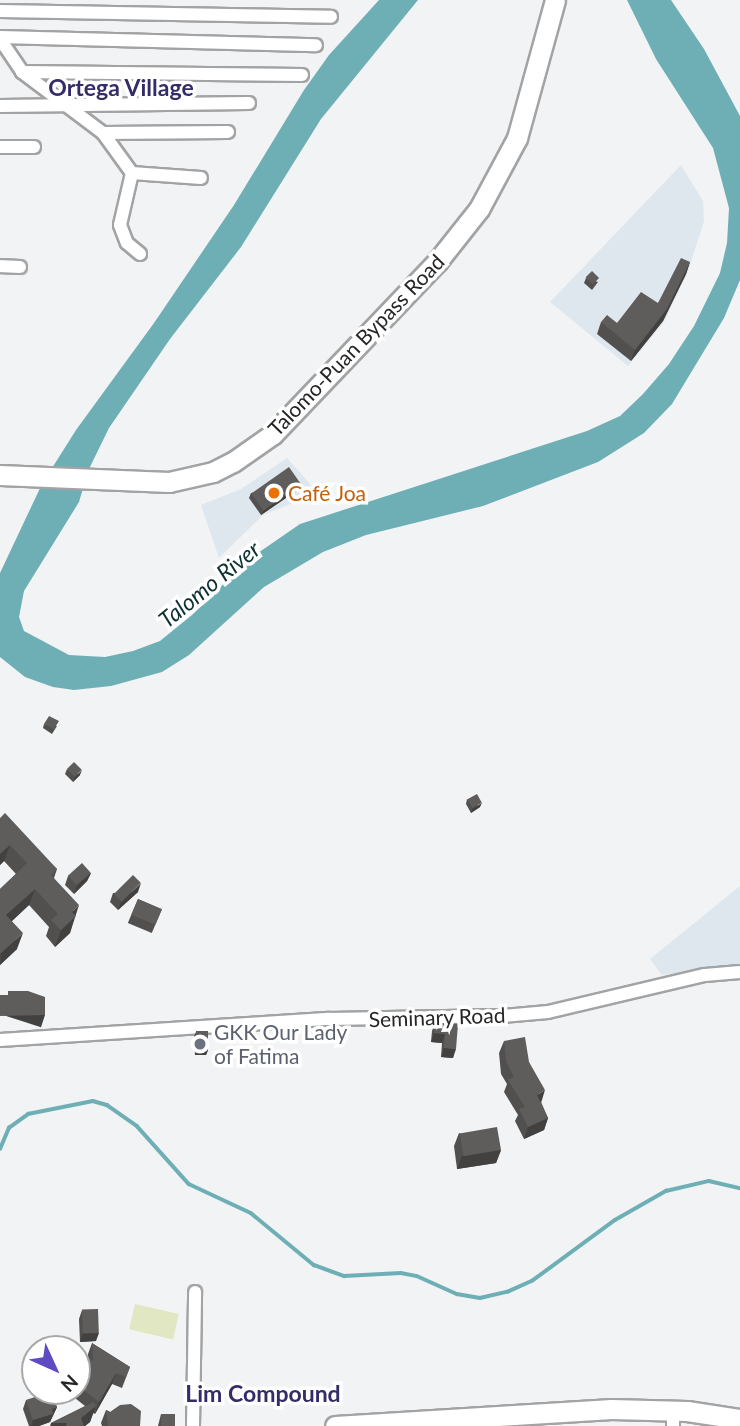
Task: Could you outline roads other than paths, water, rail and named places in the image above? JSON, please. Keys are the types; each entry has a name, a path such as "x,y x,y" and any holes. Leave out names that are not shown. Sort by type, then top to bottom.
{"main road":[{"name":"Talomo-Puan Bypass Road","path":"1,475 151,483 187,479 223,467 254,449 303,406 437,262 479,209 509,156 524,115 555,0"},
{"path":"335,1426 569,1410 673,1418 740,1419"}],"street":[{"path":"0,11 331,17"},
{"path":"140,254 127,243 120,225 132,173 103,133 63,105 4,54 0,38 316,45"},
{"path":"22,72 302,75"},
{"path":"0,106 249,103"},
{"path":"103,133 228,132"},
{"path":"0,147 34,147"},
{"path":"132,173 201,178"},
{"path":"0,266 20,267"},
{"name":"Seminary Road","path":"0,1040 329,1019 502,1016 548,1012 705,975 740,972"},
{"path":"192,1426 195,1292"}],"water":[{"path":"379,0 418,0 321,119 241,247 170,339 109,428 88,471 79,502 24,591 19,617 24,631 69,655 105,657 160,641 192,615 248,560 300,524 587,431 620,416 643,394 669,364 694,326 720,273 727,243 729,208 713,148 656,59 627,0 671,0 704,49 740,116 740,280 724,318 672,404 644,433 598,462 483,506 366,535 323,552 264,587 189,655 162,672 111,686 74,690 53,687 25,677 0,657 0,573 42,484 76,430 154,323 234,205 304,90 329,55"}],"waterway":[{"path":"0,1149 9,1128 28,1114 93,1101 107,1105 137,1126 189,1184 251,1213 314,1265 344,1276 401,1273 417,1276 457,1294 480,1298 507,1292 532,1281 615,1220 666,1191 709,1181 740,1188"}],"place":[{"name":"Café Joa","path":"274,493"},
{"name":"GKK Our Lady of Fatima","path":"200,1044"}],"district":[{"name":"Ortega Village","path":"121,87"},
{"name":"Lim Compound","path":"263,1393"}],"water label":[{"name":"Talomo River","path":"209,584"}]}
